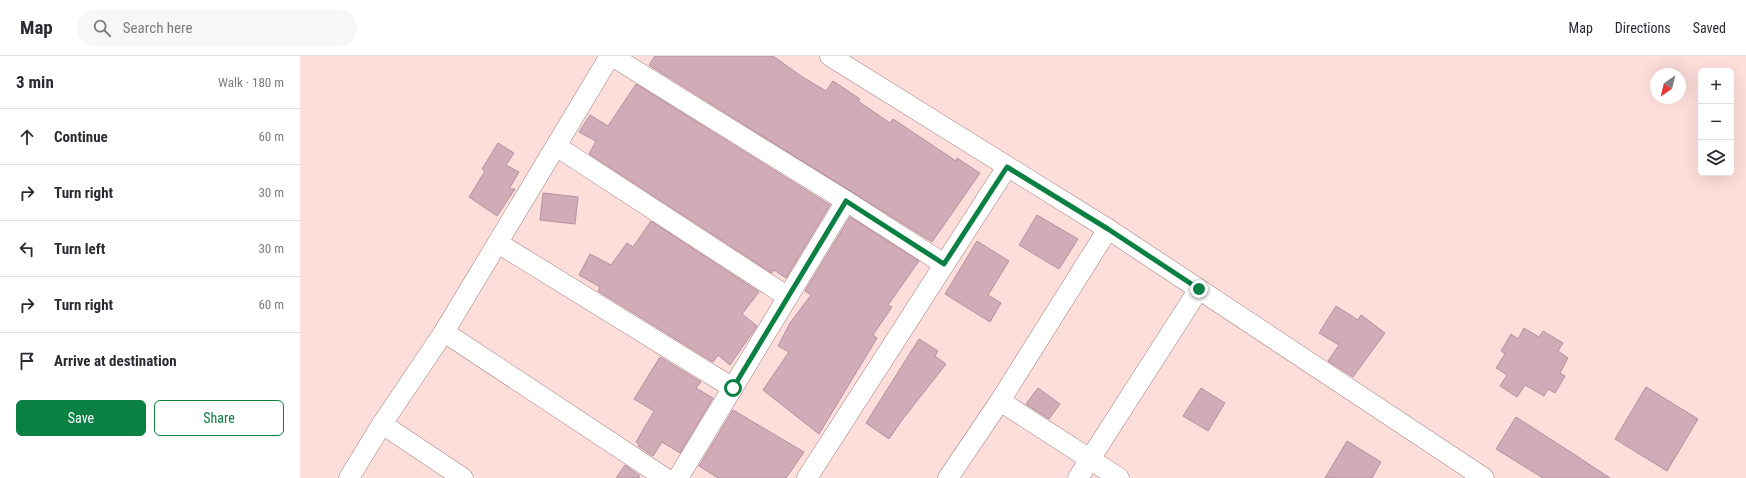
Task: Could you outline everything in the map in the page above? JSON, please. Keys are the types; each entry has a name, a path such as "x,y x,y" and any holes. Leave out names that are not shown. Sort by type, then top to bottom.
{"street":[{"path":"349,478 382,424 444,332 611,56 846,201 944,264"},
{"path":"830,56 1108,229 1484,478"},
{"path":"556,146 788,297"},
{"path":"807,478 1007,167"},
{"path":"678,478 846,201"},
{"path":"948,478 1000,401 1108,229"},
{"path":"498,243 733,388"},
{"path":"1078,478 1199,289"},
{"path":"444,332 665,478"},
{"path":"1000,401 1120,478"},
{"path":"382,424 463,478"}],"building":[{"path":"655,56 773,56 801,76 826,91 833,81 860,99 858,101 890,123 893,119 956,161 957,158 980,173 932,242 649,65"},
{"path":"636,84 830,205 786,278 774,270 772,273 589,154 596,141 579,132 590,115 608,126"},
{"path":"498,143 514,153 506,165 519,172 509,189 515,189 497,216 469,197 485,171 482,169"},
{"path":"543,193 578,197 575,224 540,220"},
{"path":"1037,215 1078,239 1059,269 1019,245"},
{"path":"850,217 919,261 888,305 892,307 873,335 877,338 819,434 763,390 789,352 778,346 790,323 811,295 805,291"},
{"path":"651,221 759,292 742,314 757,326 730,365 718,355 713,362 598,291 600,287 579,275 590,254 611,265 627,243 633,247"},
{"path":"977,241 1009,261 988,295 1001,303 990,322 945,294"},
{"path":"1336,306 1358,320 1361,315 1385,333 1353,377 1328,361 1339,345 1319,333"},
{"path":"1524,328 1539,337 1543,331 1563,343 1558,351 1568,358 1560,373 1565,376 1555,393 1548,389 1544,396 1525,385 1517,397 1500,386 1507,375 1496,368 1505,354 1501,351 1511,334 1518,339"},
{"path":"919,339 938,351 935,356 946,364 889,439 866,423"},
{"path":"660,357 701,382 696,388 713,398 680,453 662,442 653,456 638,446 639,445 636,442 654,411 634,399"},
{"path":"1646,387 1698,419 1667,471 1615,439"},
{"path":"1038,388 1060,404 1049,419 1026,404"},
{"path":"1201,388 1225,403 1208,431 1183,416"},
{"path":"733,410 804,452 786,478 718,478 699,466"},
{"path":"1516,417 1610,478 1543,478 1496,449"},
{"path":"1347,441 1381,462 1372,478 1325,478"},
{"path":"625,465 640,476 639,478 616,478"}],"route":[{"path":"733,388 846,201 944,264 1007,167 1108,229 1199,289"}]}
